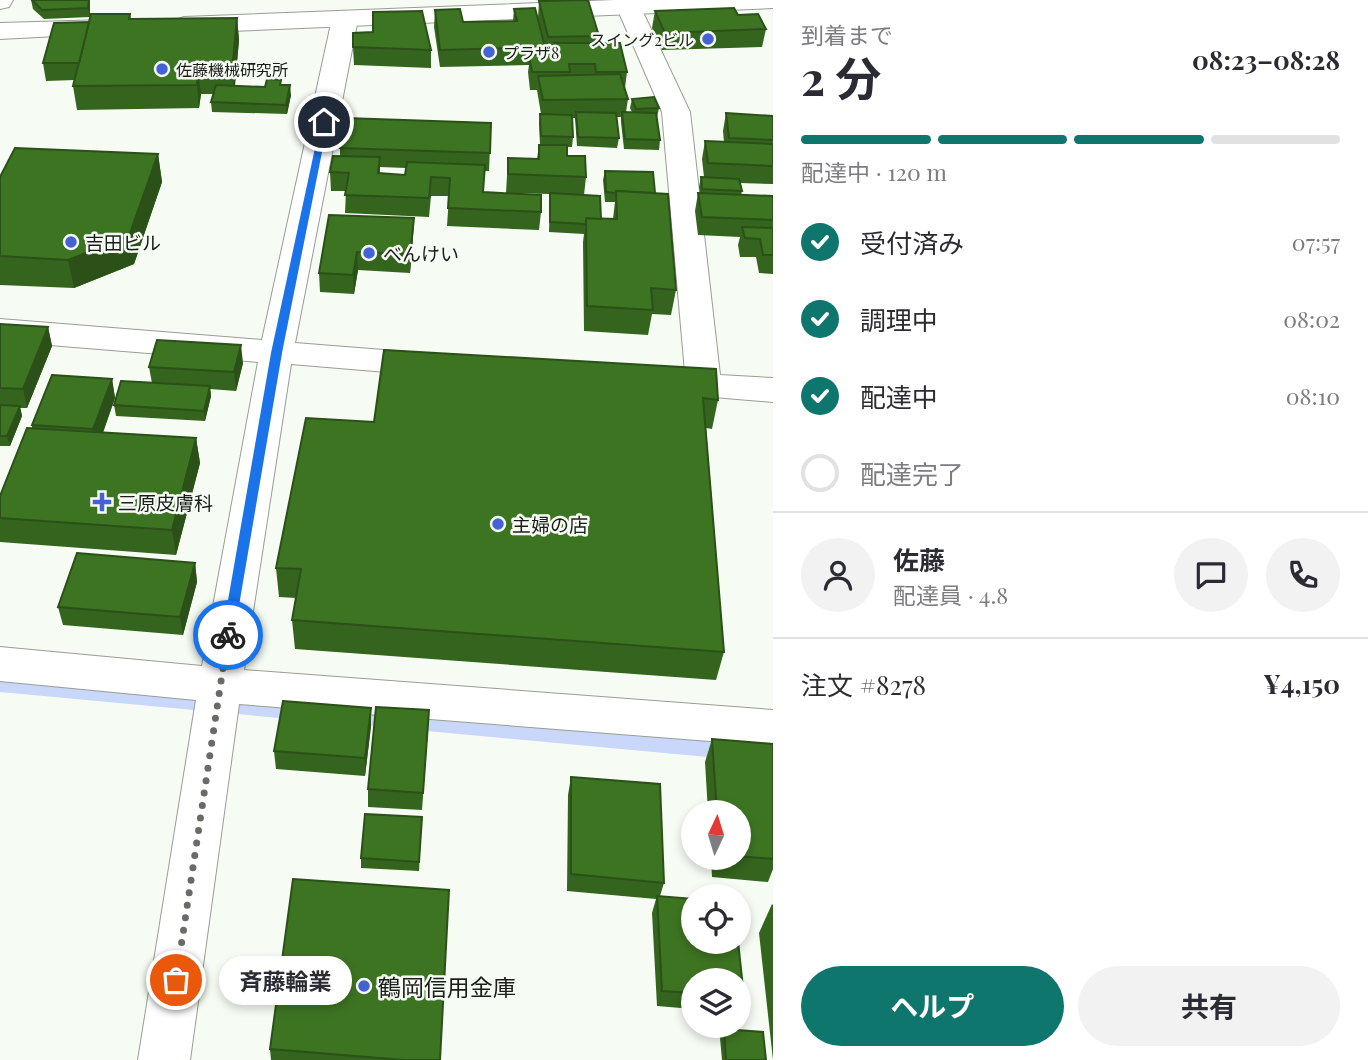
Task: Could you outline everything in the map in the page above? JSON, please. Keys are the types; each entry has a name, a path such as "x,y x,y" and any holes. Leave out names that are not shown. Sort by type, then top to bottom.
{"street":[{"path":"166,26 773,1"},
{"path":"629,8 676,112 704,385"},
{"path":"164,1060 219,685 276,353 345,19"},
{"path":"0,31 125,27"},
{"path":"0,330 470,368"},
{"path":"635,380 773,390"},
{"path":"0,664 219,685 773,727"}],"building":[{"path":"32,0 89,0 88,8 42,10"},
{"path":"588,0 599,36 548,37 539,1"},
{"path":"535,8 545,47 440,50 435,10 460,9 463,22 517,21 514,9"},
{"path":"734,8 738,15 758,14 766,29 665,33 655,11"},
{"path":"422,11 431,50 353,47 353,33 373,32 373,12"},
{"name":"佐藤機械研究所","path":"91,14 130,14 129,19 237,18 232,71 198,71 197,85 73,86"},
{"path":"89,22 79,63 43,63 54,23"},
{"path":"555,43 620,43 627,72 596,72 595,64 569,64 570,72 532,72 529,55 557,55"},
{"path":"620,74 628,99 543,100 538,76"},
{"path":"267,79 281,80 280,85 290,85 286,105 211,102 216,85 265,87"},
{"path":"654,97 659,108 636,109 632,99"},
{"path":"576,112 616,113 619,138 578,137"},
{"path":"622,112 656,113 660,140 625,139"},
{"path":"726,113 773,116 773,140 729,138"},
{"path":"540,114 572,115 573,137 541,136"},
{"path":"345,118 491,123 490,153 340,148"},
{"path":"705,141 773,144 773,166 708,163"},
{"path":"539,145 567,145 567,156 585,156 586,177 508,174 508,158 539,159"},
{"name":"吉田ビル","path":"15,148 158,154 129,236 68,260 0,256 0,177"},
{"path":"333,156 380,157 378,173 405,175 407,162 485,165 483,192 541,195 541,212 448,208 450,178 431,177 429,198 345,195 349,173 330,172"},
{"path":"605,171 653,172 655,193 606,192"},
{"path":"701,177 739,179 742,191 702,189"},
{"path":"616,191 668,194 676,290 651,288 653,310 587,306 586,218 617,219"},
{"path":"550,193 600,196 601,219 586,218 586,224 550,222"},
{"path":"698,193 773,196 773,220 702,217"},
{"path":"329,215 414,218 410,254 357,252 353,275 319,273"},
{"path":"742,227 773,228 773,255 763,255 760,239 745,238"},
{"path":"0,324 48,327 23,389 0,388"},
{"path":"157,340 241,345 234,372 149,367"},
{"name":"主婦の店","path":"384,350 716,369 718,400 703,398 724,652 292,620 301,569 276,568 306,418 374,422"},
{"path":"52,375 112,379 93,429 32,425"},
{"path":"121,381 210,386 204,411 114,405"},
{"path":"0,405 20,406 7,436 0,436"},
{"name":"三原皮膚科","path":"27,428 196,438 172,530 0,518 0,496"},
{"path":"77,553 195,563 180,617 58,607"},
{"path":"283,701 371,708 365,758 274,751"},
{"path":"376,707 429,710 423,793 368,789"},
{"path":"712,739 773,744 773,859 751,857 751,800 716,800"},
{"path":"571,777 660,784 664,883 571,874"},
{"path":"365,814 422,817 419,862 361,858"},
{"name":"鶴岡信用金庫","path":"293,879 449,890 440,1060 404,1060 270,1049"},
{"path":"657,896 681,898 681,954 739,954 741,968 681,968 681,992 662,991"},
{"path":"751,1031 763,1032 766,1060 726,1060 725,1038 751,1038"}],"waterway":[{"path":"0,685 301,713"},
{"path":"351,717 773,755"}],"way so far":[{"path":"176,980 228,635"}],"place":[{"name":"スイング2ビル","path":"708,39"},
{"name":"プラザ8","path":"489,52"},
{"name":"佐藤機械研究所","path":"162,69"},
{"name":"吉田ビル","path":"71,242"},
{"name":"べんけい","path":"369,253"},
{"name":"三原皮膚科","path":"102,502"},
{"name":"主婦の店","path":"498,524"},
{"name":"斉藤輪業","path":"176,980"},
{"name":"鶴岡信用金庫","path":"364,986"}],"route":[{"path":"228,635 276,353 324,122"}]}
